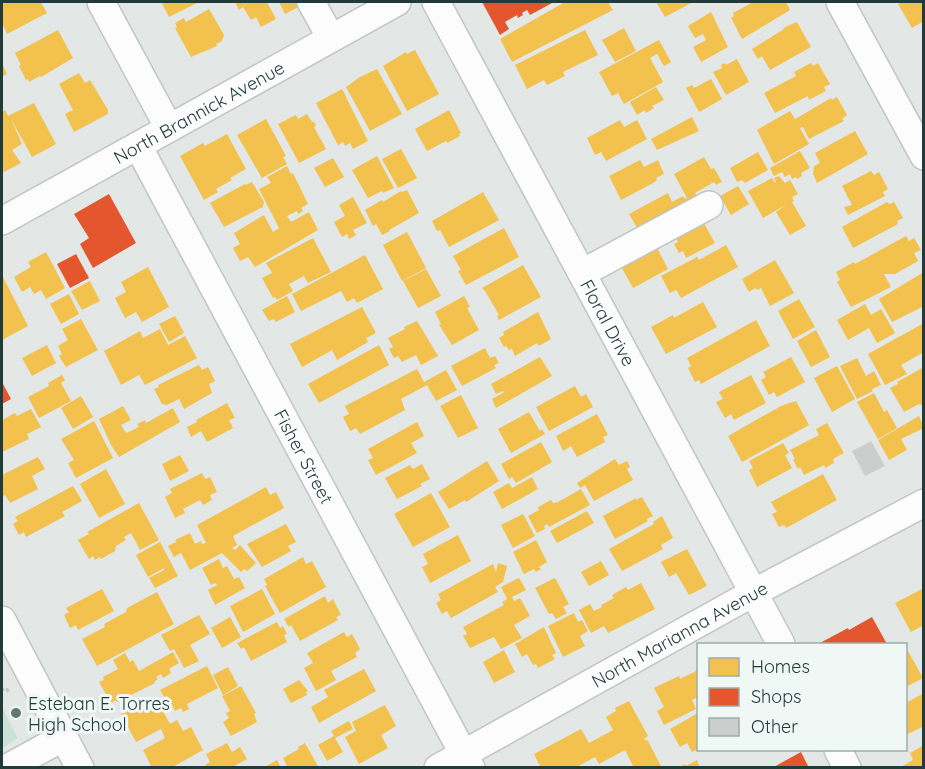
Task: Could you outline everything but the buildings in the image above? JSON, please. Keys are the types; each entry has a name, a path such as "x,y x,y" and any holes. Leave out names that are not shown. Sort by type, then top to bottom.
{"street":[{"path":"101,2 169,128"},
{"path":"311,2 331,38"},
{"name":"North Brannick Avenue","path":"2,220 397,2"},
{"name":"Floral Drive","path":"436,2 780,643"},
{"path":"840,2 924,156"},
{"name":"Fisher Street","path":"138,146 467,761"},
{"path":"582,273 709,205"},
{"name":"North Marianna Avenue","path":"438,768 467,761 753,594 924,503"},
{"path":"2,620 81,768"},
{"path":"7,768 64,737"},
{"path":"838,751 847,768"}],"path":[{"path":"2,688 3,692 14,687"}],"green space":[{"path":"2,708 18,738 2,748"}],"place":[{"name":"Esteban E. Torres High School","path":"16,713"}]}
